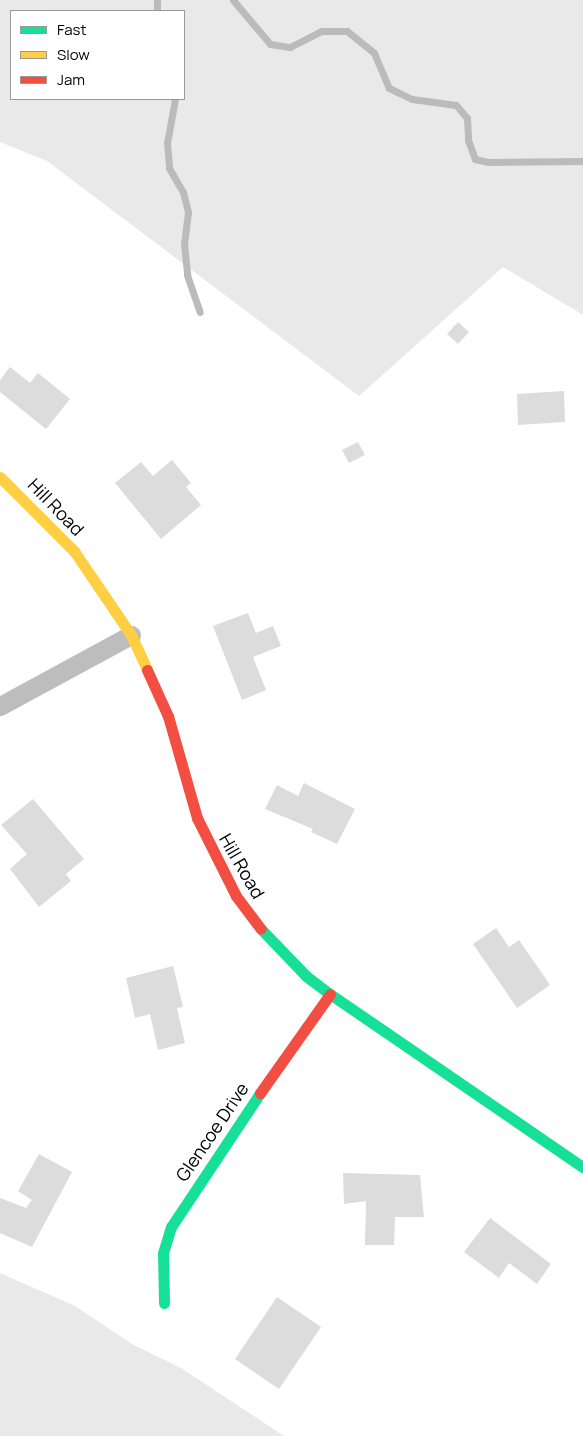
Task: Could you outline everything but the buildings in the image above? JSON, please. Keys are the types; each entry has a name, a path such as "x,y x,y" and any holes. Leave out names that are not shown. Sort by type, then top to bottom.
{"street":[{"name":"Hill Road","path":"0,477 74,551 131,635 168,716 197,818 213,854 236,896 265,934 306,976 330,994 583,1167"},
{"path":"0,706 131,635"},
{"name":"Glencoe Drive","path":"164,1304 163,1253 171,1227 268,1080 330,994"}],"shaded area":[{"path":"0,0 583,0 583,315 503,267 359,396 47,161 0,142"},
{"path":"0,1273 75,1306 132,1344 181,1368 284,1436 0,1436"}],"waterway":[{"path":"157,0 157,10"},
{"path":"233,0 270,44 290,47 322,31 347,31 374,53 389,88 412,99 456,105 467,118 468,140 475,159 488,162 583,161"},
{"path":"175,100 167,143 169,168 183,192 188,212 184,244 187,275 200,312"}],"traffic: fast":[{"path":"261,929 306,976 330,994 583,1167"},
{"path":"164,1303 163,1253 171,1227 260,1093"}],"traffic: slow":[{"path":"0,477 74,551 131,635 147,670"}],"traffic: jam":[{"path":"147,670 168,716 197,818 236,896 261,929"},
{"path":"260,1093 330,994"}]}
